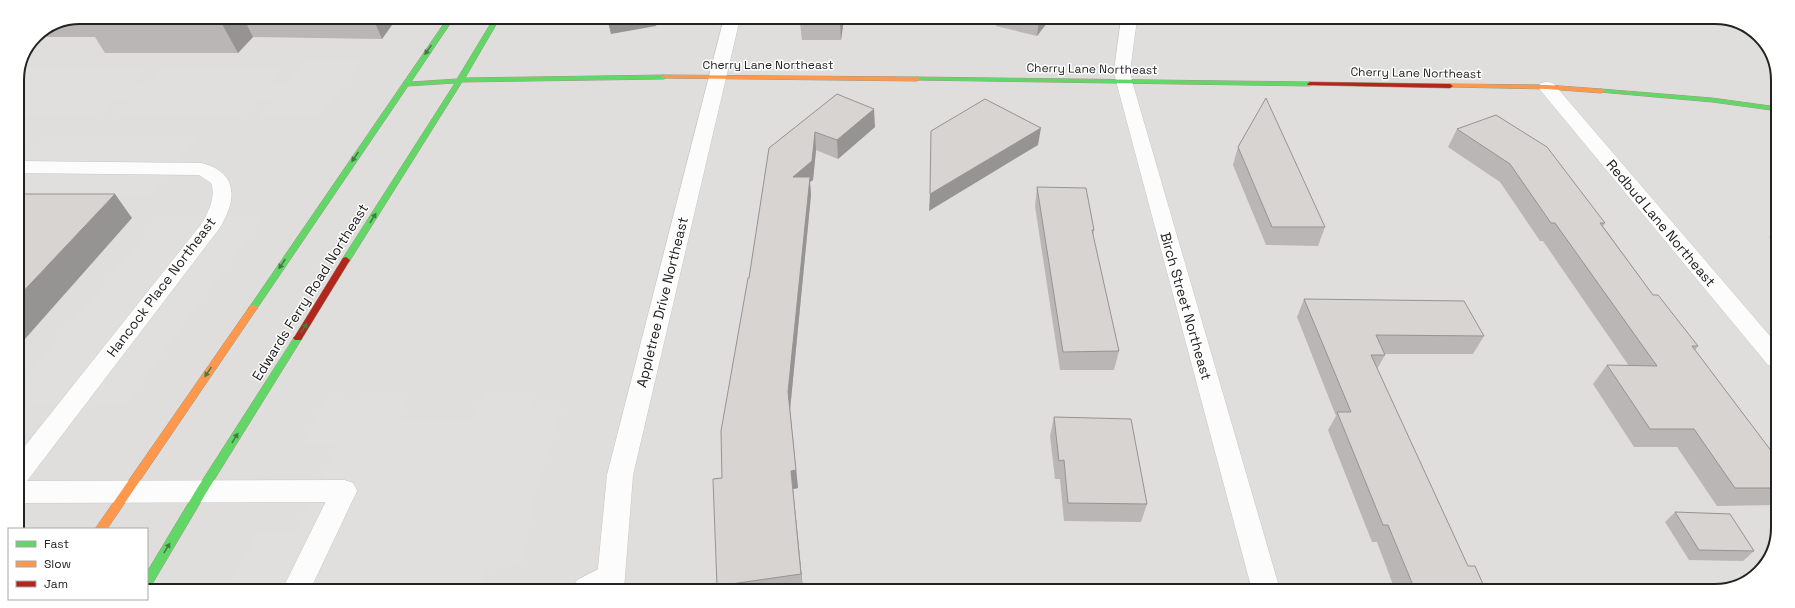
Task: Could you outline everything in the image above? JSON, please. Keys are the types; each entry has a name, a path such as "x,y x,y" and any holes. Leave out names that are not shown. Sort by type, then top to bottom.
{"street":[{"path":"102,528 447,24"},
{"name":"Edwards Ferry Road Northeast","path":"148,580 202,490 460,80 493,24"},
{"name":"Appletree Drive Northeast","path":"602,584 620,475 731,24"},
{"name":"Birch Street Northeast","path":"1128,24 1122,71 1124,82 1264,584"},
{"name":"Cherry Lane Northeast","path":"405,84 460,80 718,76 1547,87 1712,100 1771,108"},
{"name":"Redbud Lane Northeast","path":"1547,87 1771,353"},
{"name":"Hancock Place Northeast","path":"24,167 202,169 217,177 221,186 222,198 219,211 212,224 24,466"},
{"path":"24,492 202,490 344,491 299,584"}],"shaded area":[{"path":"80,24 1715,24 1733,27 1746,33 1755,40 1768,62 1771,76 1771,528 1768,546 1755,568 1746,575 1733,581 1715,584 148,584 148,528 24,528 24,80 25,69 33,49 40,40 59,28"},
{"path":"362,61 319,117 258,117 272,100 255,100 241,117 112,117 129,100 114,100 97,117 24,117 25,68 145,69 131,84 146,84 161,69 281,69 268,84 286,84 304,62"},
{"path":"46,136 198,137 147,197 24,196 25,154"},
{"path":"161,217 263,217 124,405 24,406 24,379"},
{"path":"363,392 409,392 398,421 471,421 484,392 536,392 532,407 563,407 537,486 529,525 524,564 484,571 483,584 230,584 259,530 296,530 339,443 302,443 327,399 360,400"}],"building":[{"path":"837,94 874,109 837,140 815,132 812,161 793,177 810,177 788,392 796,470 791,471 801,574 731,584 717,584 713,479 722,478 721,431 749,278 769,148"},
{"path":"1266,98 1325,227 1272,227 1238,147"},
{"path":"985,99 1041,128 930,194 931,131"},
{"path":"1496,115 1547,147 1605,223 1600,223 1653,295 1658,295 1698,346 1692,346 1771,451 1771,488 1735,488 1694,429 1650,429 1607,365 1657,366 1555,223 1551,223 1510,164 1457,129"},
{"path":"1037,187 1086,188 1094,230 1092,230 1119,351 1063,352"},
{"path":"24,194 115,194 24,291"},
{"path":"1304,299 1464,301 1484,336 1376,335 1385,355 1371,355 1468,566 1475,566 1483,584 1413,584 1388,525 1383,525 1337,412 1351,412"},
{"path":"1054,417 1131,419 1147,504 1068,503 1064,460 1059,461"},
{"path":"1675,512 1730,514 1754,551 1699,550"}],"traffic: fast":[{"path":"253,308 447,24"},
{"path":"346,260 460,80 493,24"},
{"path":"405,84 484,79 664,77"},
{"path":"917,79 1310,84"},
{"path":"1601,91 1712,100 1771,108"},
{"path":"148,580 202,490 298,338"}],"traffic: slow":[{"path":"664,77 917,79"},
{"path":"1450,86 1547,87 1601,91"},
{"path":"102,528 253,308"}],"traffic: jam":[{"path":"1310,84 1450,86"},
{"path":"298,338 346,260"}]}
